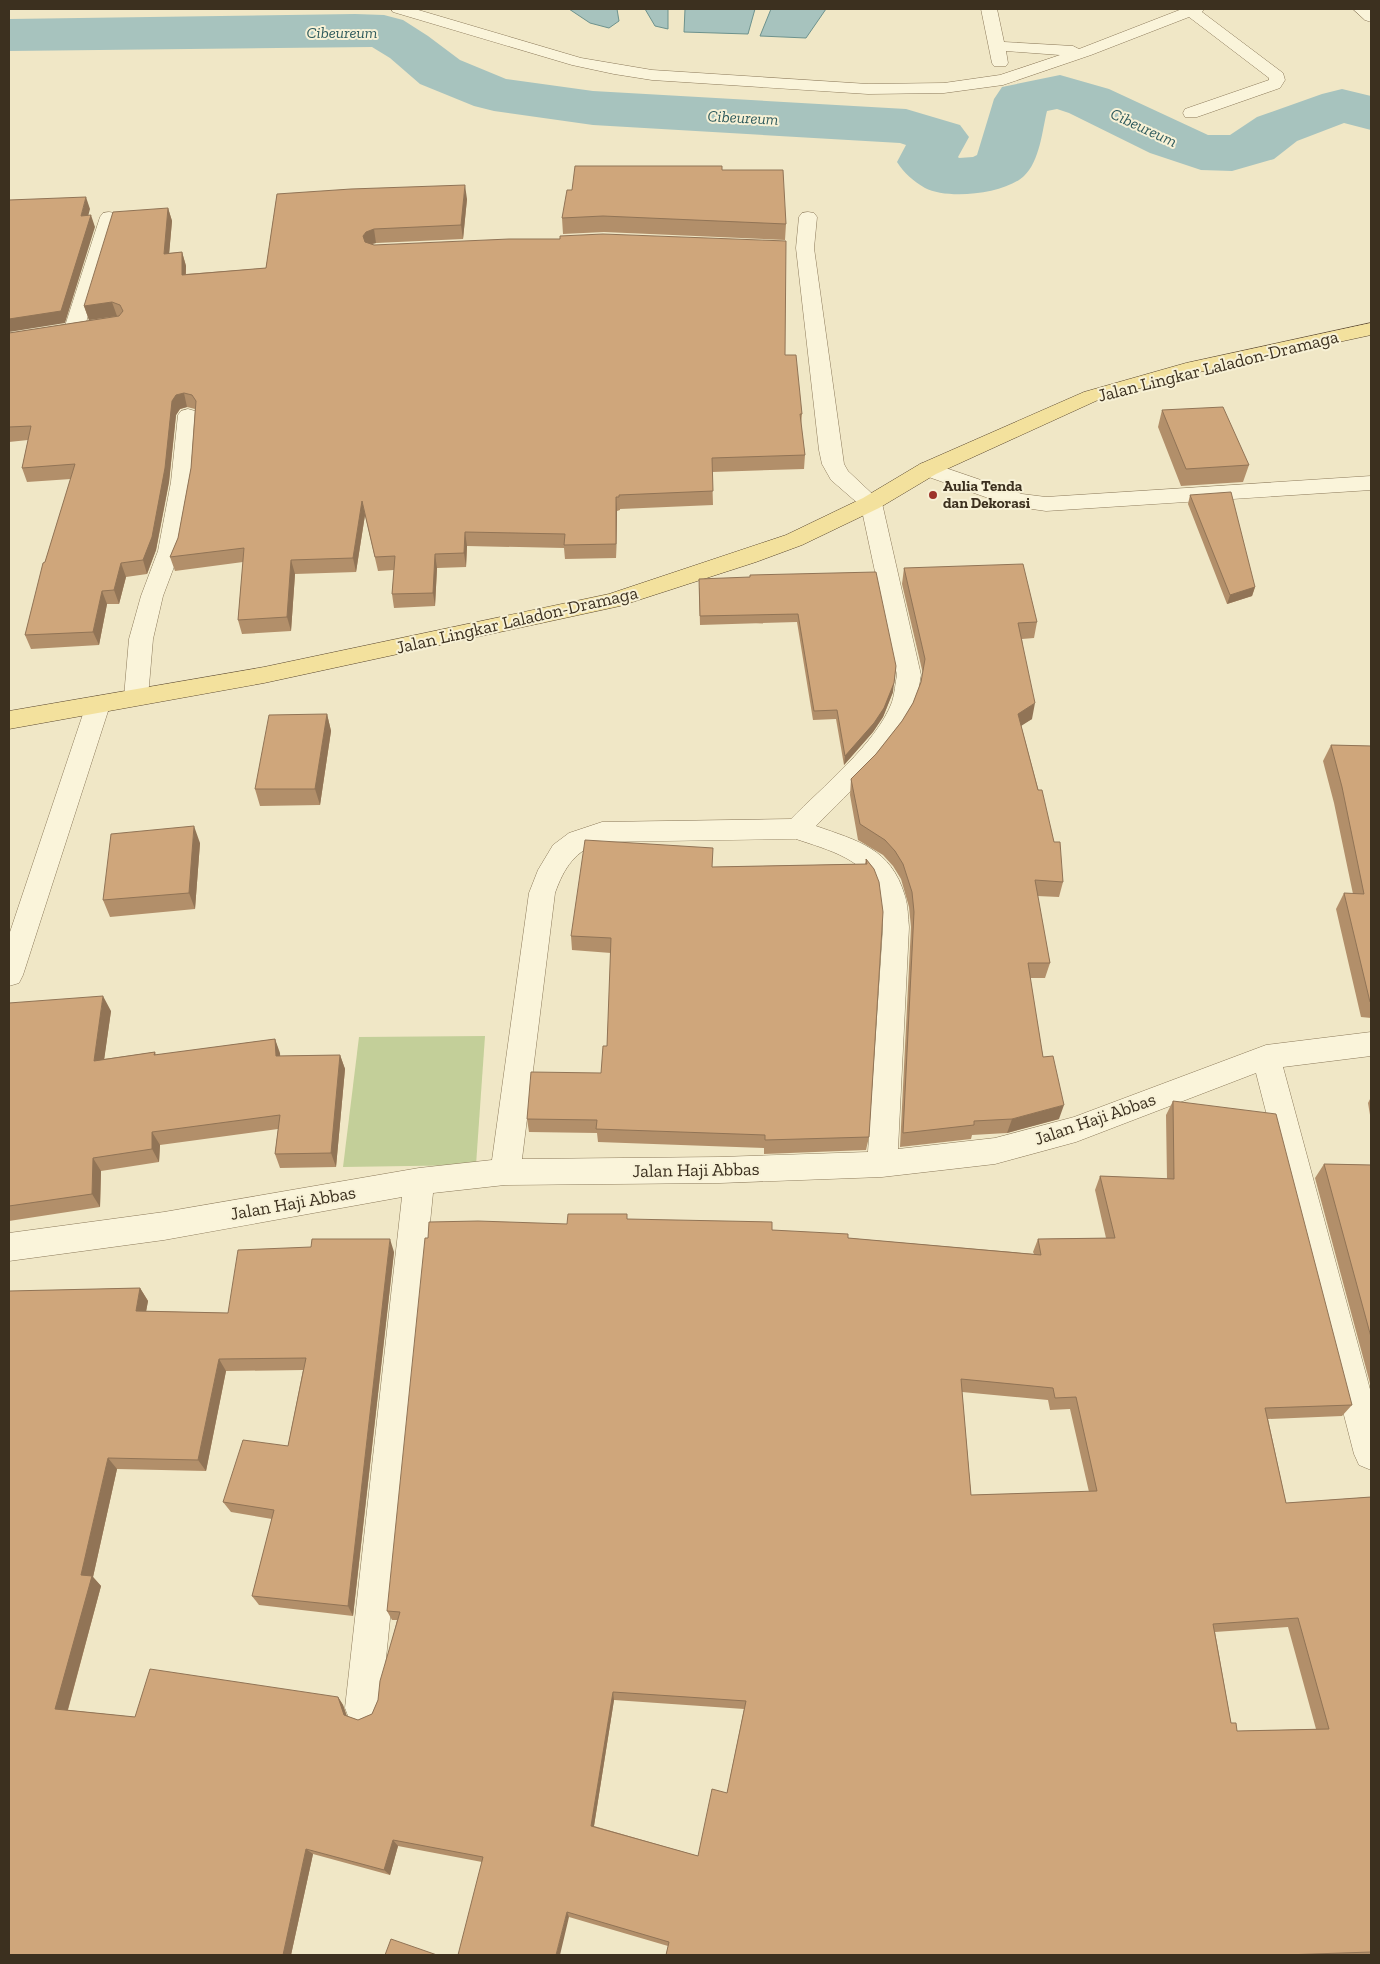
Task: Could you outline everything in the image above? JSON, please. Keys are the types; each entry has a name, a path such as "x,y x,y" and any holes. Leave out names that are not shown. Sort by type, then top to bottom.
{"main road":[{"name":"Jalan Lingkar Laladon-Dramaga","path":"9,720 264,675 612,602 794,540 871,502 928,469 1091,396 1186,369 1371,329"}],"street":[{"path":"400,9 578,62 652,75 868,90 944,88 1003,80 1085,52 1159,15 1193,9 1277,76 1277,80 1274,84 1191,113"},
{"path":"989,9 1003,80"},
{"path":"1360,9 1371,17"},
{"path":"997,46 1085,52"},
{"path":"74,329 109,217"},
{"path":"797,829 868,754 888,730 904,702 909,675 871,502 839,475 833,464 796,247 808,217"},
{"path":"136,697 141,638 152,596 168,551 182,482 188,415"},
{"path":"928,469 1019,501 1046,504 1371,484"},
{"path":"9,975 98,705"},
{"path":"505,1172 542,893 551,866 567,847 582,837 602,832 797,829 855,850 879,868 892,896 896,927 882,1164"},
{"name":"Jalan Haji Abbas","path":"9,1247 164,1226 419,1181 505,1172 720,1170 882,1164 995,1151 1076,1129 1266,1057 1371,1044"},
{"path":"1266,1057 1371,1454"},
{"path":"362,1708 419,1181"}],"green space":[{"path":"485,1036 476,1165 343,1167 359,1037"}],"water":[{"path":"569,9 617,9 619,21 609,28 590,23"},
{"path":"645,9 668,9 668,29 655,26"},
{"path":"685,9 755,9 748,34 684,32"},
{"path":"771,9 826,9 806,38 760,36"}],"building":[{"path":"575,166 722,166 722,170 783,170 786,224 603,216 562,218 567,190 572,190"},
{"path":"465,185 461,225 374,229 366,232 363,236 365,242 374,245 509,239 560,239 560,236 603,234 786,241 785,355 796,355 805,455 712,458 713,491 619,495 619,497 616,497 616,544 564,545 565,534 465,532 464,553 435,554 433,593 392,594 395,556 375,557 362,501 353,558 291,560 287,617 238,620 244,548 170,557 178,538 191,468 196,401 192,395 184,393 176,395 172,401 165,468 152,537 143,560 121,563 114,590 102,591 93,632 25,635 43,563 45,562 75,464 22,468 31,426 9,427 9,333 119,316 123,311 120,305 112,302 84,306 113,212 168,208 164,254 182,252 182,275 266,268 277,194"},
{"path":"86,197 81,216 91,215 61,311 9,319 9,200"},
{"path":"1223,407 1249,465 1186,469 1162,410"},
{"path":"1231,492 1255,587 1230,595 1190,495"},
{"path":"1023,564 1037,622 1018,623 1035,703 1018,714 1038,790 1042,790 1054,842 1060,842 1063,882 1035,880 1050,963 1028,963 1043,1057 1053,1056 1064,1105 1012,1119 974,1121 974,1125 903,1133 914,912 912,892 903,864 895,851 885,840 860,824 851,779 876,754 902,721 913,703 921,682 925,659 904,568"},
{"path":"876,572 896,666 894,683 884,708 874,723 845,756 837,710 814,711 798,614 700,616 699,579 750,577 750,575"},
{"path":"327,714 315,789 255,789 269,715"},
{"path":"1331,745 1371,746 1371,1002 1344,893 1364,894 1342,787"},
{"path":"194,826 189,893 103,900 111,834"},
{"path":"585,840 713,848 712,867 867,864 866,859 874,869 879,882 883,912 869,1137 765,1140 765,1135 596,1129 597,1120 527,1119 531,1072 601,1073 603,1046 607,1046 611,938 571,936"},
{"path":"103,996 94,1061 155,1052 154,1055 275,1039 276,1056 340,1055 331,1153 275,1154 280,1115 152,1132 152,1149 93,1158 92,1194 9,1206 9,1003"},
{"path":"1173,1101 1276,1114 1352,1405 1265,1408 1286,1503 1371,1497 1371,1952 1284,1955 666,1955 669,1942 567,1912 556,1955 458,1955 483,1857 393,1840 384,1870 306,1849 283,1955 9,1955 9,1291 140,1288 136,1311 228,1313 238,1250 311,1247 312,1239 390,1239 348,1606 252,1596 274,1510 223,1502 243,1440 288,1446 306,1358 219,1359 198,1460 108,1458 81,1575 92,1576 55,1709 135,1717 150,1669 338,1697 344,1715 358,1720 372,1714 378,1700 380,1681 400,1612 387,1611 425,1238 428,1238 429,1222 478,1221 567,1224 568,1214 627,1214 627,1219 772,1222 772,1230 848,1234 848,1238 1041,1255 1038,1239 1115,1238 1100,1176 1174,1179","holes":["961,1379 1053,1388 1055,1398 1076,1397 1097,1491 971,1495","1298,1618 1329,1729 1237,1731 1236,1723 1231,1723 1213,1624","613,1692 746,1701 727,1793 712,1789 698,1856 591,1826"]},
{"path":"1324,1164 1371,1165 1371,1337"},
{"path":"391,1939 437,1955 385,1955"}],"waterway":[{"name":"Cibeureum","path":"9,35 384,31 409,47 440,72 494,94 593,108 906,126 940,137 926,162 947,176 981,175 994,170 1004,163 1022,99 1060,92 1089,101 1171,141 1201,152 1232,153 1253,147 1277,129 1342,106 1371,113"}],"place":[{"name":"Aulia Tenda dan Dekorasi","path":"933,495"}]}
